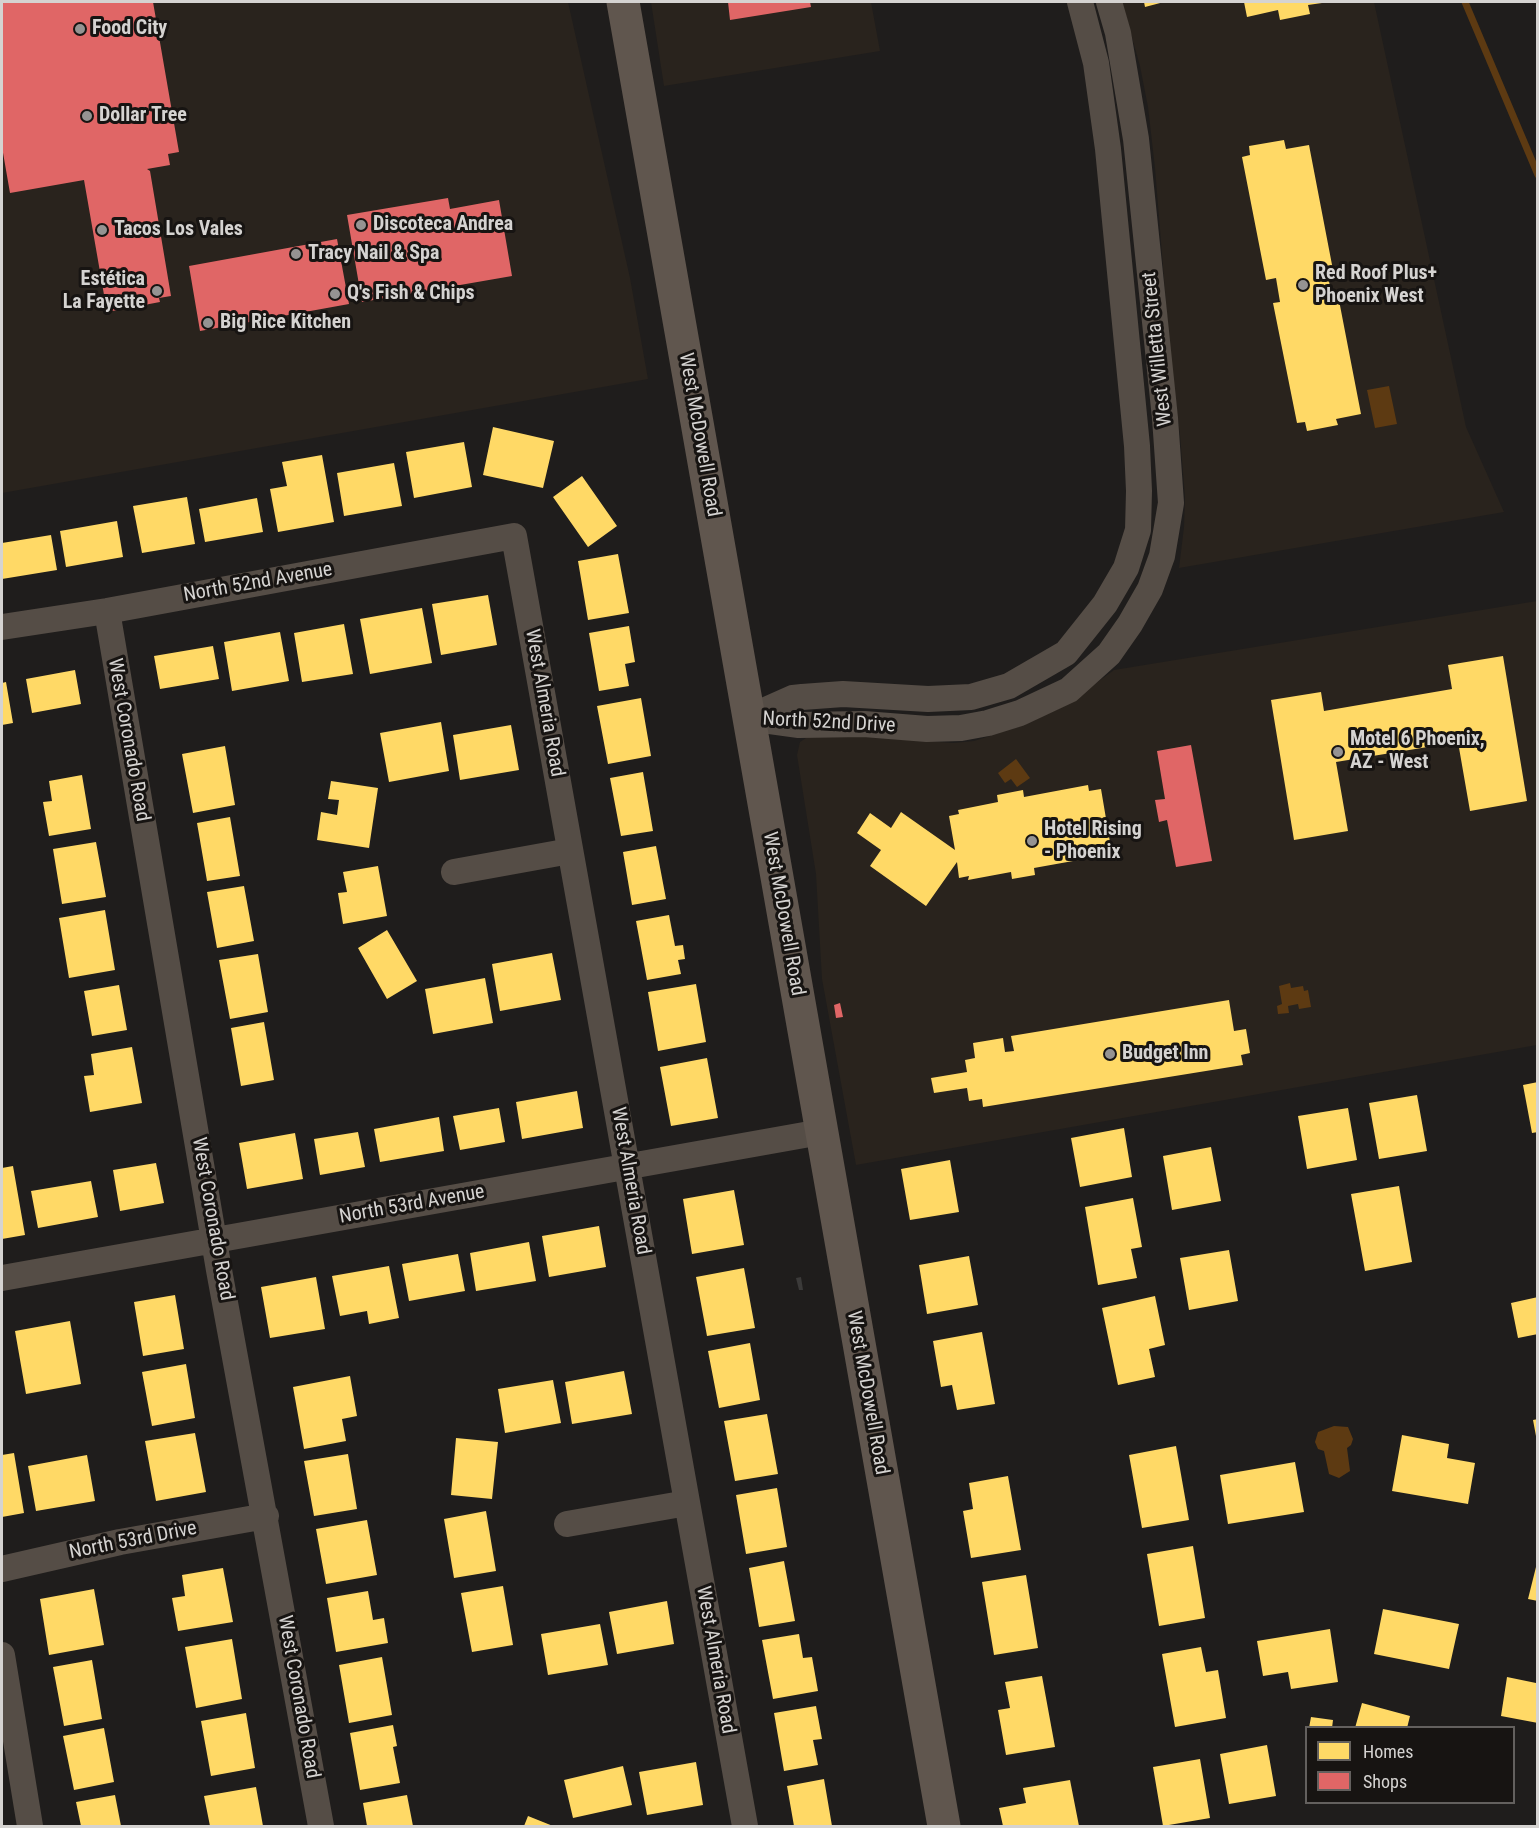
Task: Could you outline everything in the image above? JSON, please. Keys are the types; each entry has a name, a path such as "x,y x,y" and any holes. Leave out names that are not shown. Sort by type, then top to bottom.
{"main road":[{"name":"West McDowell Road","path":"623,2 944,1827"}],"street":[{"name":"West Willetta Street","path":"1066,653 1106,604 1126,568 1138,530 1139,491 1137,446 1108,149 1096,63 1080,2"},
{"name":"West Willetta Street","path":"1085,675 1109,654 1130,624 1150,588 1162,556 1171,503 1165,418 1136,139 1118,33 1109,2"},
{"name":"North 52nd Avenue","path":"2,627 106,611 514,536"},
{"name":"West Almeria Road","path":"514,536 745,1827"},
{"name":"West Coronado Road","path":"106,611 214,1240 321,1827"},
{"name":"North 52nd Drive","path":"748,718 793,698 802,697 843,694 928,699 971,697 1010,686 1066,653"},
{"name":"North 52nd Drive","path":"748,718 799,725 864,724 927,729 961,728 988,723 1020,713 1069,690 1085,675"},
{"path":"454,872 570,851"},
{"name":"North 53rd Avenue","path":"2,1278 821,1132"},
{"path":"567,1524 687,1503"},
{"name":"North 53rd Drive","path":"2,1569 120,1542 266,1516"},
{"path":"2,1655 30,1827"}],"shaded area":[{"path":"2,2 568,2 630,278 648,379 2,493"},
{"path":"651,2 871,2 880,51 664,86"},
{"path":"1122,2 1374,2 1466,427 1504,512 1179,568 1185,497 1171,365 1155,168 1148,107 1140,66"},
{"path":"1389,386 1397,424 1375,428 1367,390"},
{"path":"1537,601 1537,1045 856,1165 822,979 816,874 797,755 800,742 809,736 821,733 953,743 974,741 1024,725 1064,706 1114,670"},
{"path":"1016,759 1030,778 1017,787 1011,779 1005,783 998,773"},
{"path":"1290,983 1291,988 1303,986 1304,991 1308,990 1311,1007 1299,1009 1298,1004 1288,1006 1289,1013 1278,1014 1277,1006 1282,1004 1279,986"},
{"path":"1334,1426 1348,1427 1353,1439 1347,1448 1350,1471 1339,1478 1329,1474 1324,1451 1318,1449 1315,1442 1318,1432"}],"building: Homes":[{"path":"1144,2 1164,2 1145,7"},
{"path":"1244,2 1322,3 1308,5 1310,14 1280,20 1278,10 1247,17"},
{"name":"Red Roof Plus+ Phoenix West","path":"1284,140 1286,149 1309,145 1333,270 1327,272 1331,291 1337,290 1361,414 1336,419 1338,425 1307,431 1305,422 1297,423 1273,303 1280,302 1276,278 1266,280 1242,157 1250,155 1249,146"},
{"path":"493,427 554,441 543,488 483,475"},
{"path":"464,442 472,487 414,498 406,452"},
{"path":"322,455 334,522 278,532 270,489 287,486 282,462"},
{"path":"394,463 402,506 344,516 337,473"},
{"path":"582,476 617,526 588,547 553,497"},
{"path":"187,497 195,544 142,553 133,506"},
{"path":"257,498 263,532 205,542 199,509"},
{"path":"117,521 123,557 66,567 60,531"},
{"path":"51,535 57,570 2,579 2,543"},
{"path":"618,554 629,613 588,620 578,561"},
{"path":"488,595 497,645 441,655 432,604"},
{"path":"422,608 432,663 370,674 360,619"},
{"path":"344,624 353,674 302,682 294,633"},
{"path":"629,626 635,662 625,664 629,686 599,691 589,633"},
{"path":"280,632 289,681 232,691 224,642"},
{"path":"213,646 219,679 160,689 154,656"},
{"name":"Motel 6 Phoenix, AZ - West","path":"1503,656 1527,801 1470,811 1458,742 1336,762 1348,831 1294,840 1271,700 1321,692 1324,711 1452,689 1448,665"},
{"path":"75,670 81,704 32,713 26,679"},
{"path":"6,682 13,723 2,725 2,683"},
{"path":"641,698 651,756 608,764 597,706"},
{"path":"441,722 449,771 389,782 380,733"},
{"path":"511,725 519,770 460,780 453,735"},
{"path":"225,746 235,805 193,813 182,754"},
{"path":"643,772 653,831 621,836 610,778"},
{"path":"82,775 91,829 49,836 43,802 52,801 49,781"},
{"path":"331,781 378,788 369,848 317,840 321,812 337,815 339,800 328,799"},
{"name":"Hotel Rising - Phoenix","path":"1088,785 1089,791 1101,789 1112,854 1034,868 1035,875 1012,879 1011,872 968,880 969,876 959,878 957,862 926,906 870,866 881,850 857,833 870,813 891,828 901,812 955,850 949,816 959,814 958,810 998,802 997,795 1023,790 1024,797"},
{"path":"230,817 240,876 207,881 197,823"},
{"path":"96,842 106,897 62,904 53,849"},
{"path":"656,846 666,899 632,905 623,852"},
{"path":"378,866 387,916 343,924 338,893 347,892 343,872"},
{"path":"244,886 254,941 217,948 207,892"},
{"path":"105,910 115,970 69,978 59,918"},
{"path":"669,915 675,946 683,945 685,959 678,960 681,974 647,980 636,921"},
{"path":"387,930 417,981 387,999 358,948"},
{"path":"552,953 561,1000 500,1011 492,964"},
{"path":"258,954 268,1012 230,1019 219,960"},
{"path":"485,978 493,1023 433,1034 425,989"},
{"path":"696,984 706,1042 658,1051 648,992"},
{"path":"119,985 127,1030 92,1036 84,991"},
{"name":"Budget Inn","path":"1229,1000 1234,1031 1246,1029 1250,1053 1241,1055 1243,1065 983,1107 982,1099 969,1101 967,1088 934,1093 931,1078 967,1072 965,1060 975,1058 973,1043 1003,1038 1005,1052 1014,1051 1011,1036"},
{"path":"264,1022 274,1080 241,1086 231,1028"},
{"path":"132,1047 142,1103 90,1112 84,1076 94,1075 91,1054"},
{"path":"707,1058 718,1118 671,1126 660,1067"},
{"path":"1538,1082 1538,1132 1532,1133 1523,1085"},
{"path":"577,1091 583,1128 522,1139 516,1102"},
{"path":"1417,1095 1427,1151 1379,1159 1369,1103"},
{"path":"499,1108 505,1142 460,1150 453,1116"},
{"path":"1348,1108 1357,1160 1307,1169 1298,1116"},
{"path":"439,1117 444,1151 380,1162 374,1129"},
{"path":"1124,1128 1132,1177 1080,1187 1071,1138"},
{"path":"358,1132 365,1167 320,1175 314,1139"},
{"path":"295,1133 303,1179 247,1189 239,1143"},
{"path":"1211,1147 1221,1201 1172,1210 1163,1156"},
{"path":"950,1160 959,1212 910,1220 901,1169"},
{"path":"156,1163 164,1203 120,1211 113,1170"},
{"path":"13,1166 25,1235 2,1239 2,1168"},
{"path":"91,1181 98,1217 38,1228 31,1191"},
{"path":"1399,1186 1412,1262 1365,1271 1351,1194"},
{"path":"734,1190 744,1245 692,1254 683,1199"},
{"path":"1133,1198 1142,1247 1131,1249 1137,1278 1098,1285 1085,1207"},
{"path":"599,1226 606,1267 549,1277 542,1236"},
{"path":"529,1242 536,1281 476,1291 470,1253"},
{"path":"1229,1250 1238,1301 1189,1310 1180,1258"},
{"path":"458,1254 465,1291 409,1301 402,1264"},
{"path":"969,1256 978,1305 927,1314 919,1265"},
{"path":"389,1266 399,1318 369,1324 367,1311 340,1316 332,1276"},
{"path":"744,1268 755,1328 707,1336 696,1277"},
{"path":"316,1277 325,1329 270,1338 261,1287"},
{"path":"175,1295 184,1349 143,1356 134,1302"},
{"path":"1155,1296 1165,1345 1149,1349 1155,1377 1118,1385 1102,1308"},
{"path":"1538,1297 1538,1334 1518,1338 1511,1303"},
{"path":"70,1321 81,1384 26,1394 15,1331"},
{"path":"982,1332 995,1404 957,1410 952,1385 941,1387 933,1341"},
{"path":"750,1343 760,1400 719,1408 708,1351"},
{"path":"186,1364 195,1418 152,1426 142,1372"},
{"path":"624,1371 632,1414 572,1424 565,1382"},
{"path":"350,1376 357,1416 342,1419 346,1441 304,1449 293,1387"},
{"path":"553,1380 561,1423 505,1433 498,1389"},
{"path":"767,1414 778,1474 735,1481 724,1421"},
{"path":"1538,1419 1538,1436 1536,1436 1533,1420"},
{"path":"195,1433 206,1492 156,1501 145,1441"},
{"path":"1402,1435 1449,1444 1447,1458 1475,1463 1468,1504 1392,1491"},
{"path":"456,1438 498,1442 492,1499 451,1495"},
{"path":"1176,1446 1189,1520 1142,1528 1129,1455"},
{"path":"14,1453 24,1513 2,1517 2,1455"},
{"path":"348,1454 357,1509 314,1516 304,1461"},
{"path":"87,1455 95,1501 36,1511 28,1466"},
{"path":"1295,1462 1304,1512 1228,1524 1220,1475"},
{"path":"1008,1476 1021,1550 971,1558 963,1511 973,1509 969,1483"},
{"path":"777,1488 787,1547 746,1554 736,1495"},
{"path":"486,1511 496,1571 454,1578 444,1519"},
{"path":"367,1520 377,1575 326,1584 316,1529"},
{"path":"1193,1546 1205,1618 1159,1626 1147,1554"},
{"path":"784,1561 795,1621 759,1627 749,1568"},
{"path":"1538,1563 1538,1601 1528,1599"},
{"path":"223,1568 233,1622 178,1631 172,1598 185,1596 182,1575"},
{"path":"1026,1575 1038,1648 994,1655 982,1582"},
{"path":"503,1586 513,1645 472,1652 461,1593"},
{"path":"94,1589 104,1645 49,1655 40,1599"},
{"path":"368,1591 373,1620 384,1618 388,1643 336,1652 327,1598"},
{"path":"667,1601 674,1644 617,1654 609,1612"},
{"path":"1383,1609 1459,1624 1449,1669 1374,1654"},
{"path":"600,1624 608,1665 548,1675 541,1634"},
{"path":"1330,1629 1338,1682 1291,1689 1288,1672 1263,1676 1257,1641"},
{"path":"799,1634 803,1658 812,1657 818,1691 773,1699 762,1640"},
{"path":"232,1639 242,1699 196,1708 185,1647"},
{"path":"1201,1647 1206,1672 1218,1670 1226,1718 1175,1727 1162,1654"},
{"path":"382,1657 392,1715 349,1723 339,1665"},
{"path":"92,1660 102,1719 64,1726 53,1667"},
{"path":"1042,1676 1055,1747 1006,1755 998,1710 1010,1708 1005,1682"},
{"path":"1507,1677 1536,1683 1538,1678 1538,1723 1501,1716"},
{"path":"1362,1703 1410,1716 1408,1726 1356,1726"},
{"path":"816,1706 822,1739 813,1740 818,1765 784,1771 774,1713"},
{"path":"246,1713 255,1768 211,1776 201,1721"},
{"path":"1311,1717 1333,1720 1332,1726 1309,1726"},
{"path":"393,1725 397,1746 393,1747 400,1783 360,1790 350,1733"},
{"path":"104,1728 114,1782 74,1790 63,1736"},
{"path":"1267,1745 1276,1796 1229,1804 1220,1754"},
{"path":"1200,1759 1210,1818 1163,1826 1153,1767"},
{"path":"696,1762 703,1805 647,1815 639,1772"},
{"path":"623,1766 632,1805 573,1818 564,1780"},
{"path":"824,1779 832,1826 794,1826 787,1786"},
{"path":"1070,1780 1079,1826 1003,1826 999,1808 1026,1803 1023,1788"},
{"path":"256,1787 263,1826 210,1826 204,1796"},
{"path":"115,1795 121,1826 81,1826 76,1802"},
{"path":"407,1795 413,1826 367,1826 363,1803"},
{"path":"528,1816 553,1826 524,1826"}],"building: Shops":[{"path":"2,2 153,2 179,152 168,154 170,165 147,169 150,171 171,296 159,298 160,302 107,312 84,180 10,193 2,147"},
{"path":"728,2 810,2 811,7 730,20"},
{"path":"448,198 450,209 499,200 512,276 362,302 347,215"},
{"path":"337,239 349,304 200,331 189,266"},
{"path":"1191,745 1212,861 1176,867 1167,820 1159,822 1155,800 1165,799 1157,751"},
{"path":"840,1003 843,1017 836,1018 834,1005"}],"building: Other":[{"path":"801,1277 803,1290 799,1290 796,1278"}],"waterway":[{"path":"1465,2 1538,175"}],"place":[{"name":"Food City","path":"80,29"},
{"name":"Dollar Tree","path":"87,116"},
{"name":"Discoteca Andrea","path":"361,225"},
{"name":"Tacos Los Vales","path":"102,230"},
{"name":"Tracy Nail & Spa","path":"296,254"},
{"name":"Red Roof Plus+ Phoenix West","path":"1303,285"},
{"name":"Estética La Fayette","path":"157,291"},
{"name":"Q's Fish & Chips","path":"335,294"},
{"name":"Big Rice Kitchen","path":"208,323"},
{"name":"Motel 6 Phoenix, AZ - West","path":"1338,752"},
{"name":"Hotel Rising - Phoenix","path":"1032,841"},
{"name":"Budget Inn","path":"1110,1054"}]}
